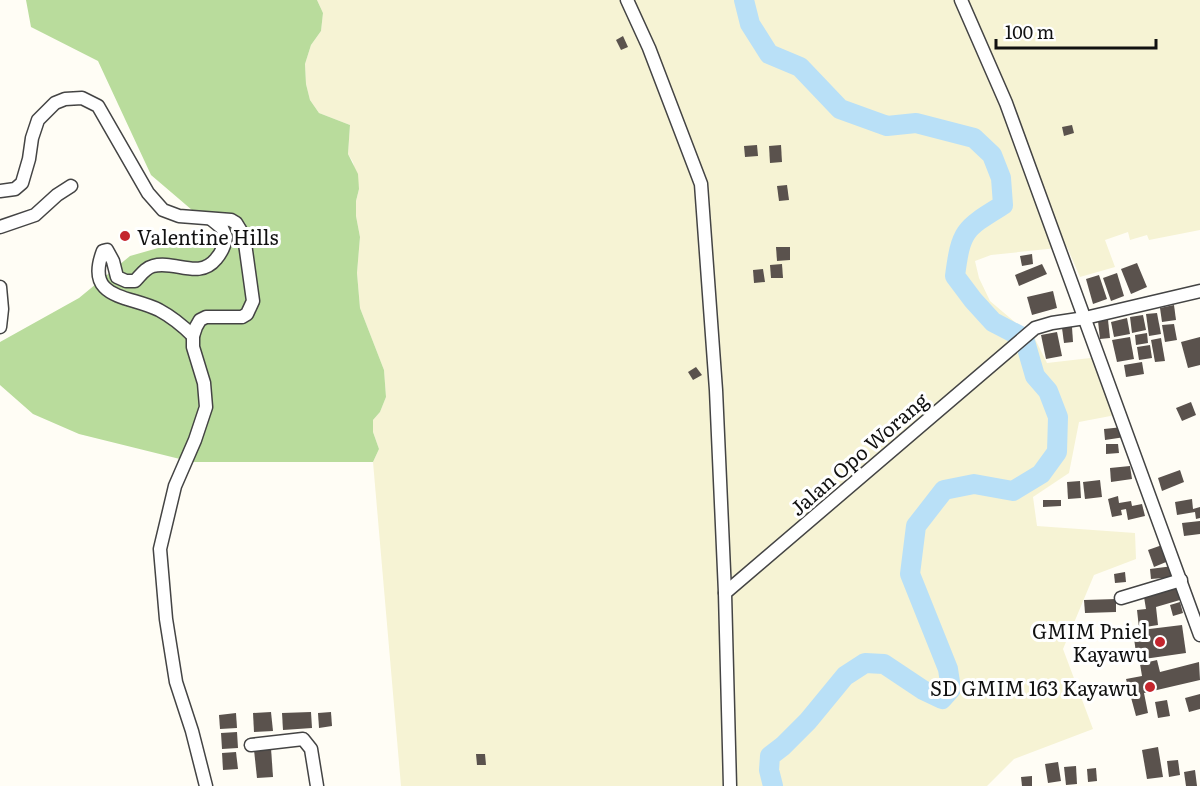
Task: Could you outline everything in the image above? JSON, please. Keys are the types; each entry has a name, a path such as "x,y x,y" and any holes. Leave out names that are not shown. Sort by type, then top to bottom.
{"street":[{"path":"627,0 649,48 701,184 716,390 725,593 730,786"},
{"path":"961,0 1005,103 1200,635"},
{"path":"0,191 15,189 22,183 38,120 55,103 65,99 82,98 98,106 104,114 154,202 163,210 179,216 231,220 241,229 244,236 253,301 247,314 242,317 216,316 200,320 193,336 193,347 204,383 206,407 195,440 175,486 160,549 166,619 176,682 192,730 206,786"},
{"path":"0,226 35,215 71,186"},
{"path":"193,336 183,326 159,310 109,292 104,288 100,277 99,260 103,251 107,250 113,261 117,277 130,281 135,281 147,268 157,265 201,269 209,266 224,248 226,237 222,228 211,219"},
{"path":"0,287 2,309 0,327"},
{"name":"Jalan Opo Worang","path":"725,593 1035,328 1200,291"},
{"path":"1121,598 1181,580"},
{"path":"251,745 303,739 311,749 317,786"}],"shaded area":[{"path":"317,0 1200,0 1200,230 1149,240 1147,235 1130,240 1128,232 1105,240 1115,267 1080,277 1067,247 991,255 975,261 979,278 990,301 1035,339 1047,363 1099,357 1121,414 1079,422 1069,473 1033,497 1037,526 1135,533 1136,559 1094,575 1063,649 1093,729 1014,759 987,786 401,786 373,462 379,449 373,432 373,420 380,412 386,397 384,370 360,308 357,273 360,237 356,216 359,189 353,162 348,154 350,125 319,113 310,100 306,84 305,64 311,45 321,31 323,13"}],"green space":[{"path":"26,0 317,0 323,13 321,31 311,45 305,64 306,84 310,100 319,113 350,125 348,154 358,174 359,189 356,216 360,237 357,273 360,308 384,370 386,397 380,412 373,420 373,432 379,449 373,462 192,462 79,434 33,414 0,385 0,342 79,298 130,256 246,223 199,216 151,175 98,61 31,27"}],"building":[{"path":"623,36 628,47 621,50 616,40"},
{"path":"1072,125 1074,133 1064,136 1062,127"},
{"path":"757,145 758,156 745,157 744,146"},
{"path":"781,145 782,162 770,163 769,146"},
{"path":"787,185 789,200 779,201 777,186"},
{"path":"776,247 790,247 790,260 777,261"},
{"path":"1032,254 1033,264 1022,266 1020,256"},
{"path":"1137,263 1147,287 1131,294 1121,269"},
{"path":"782,264 783,278 771,278 770,265"},
{"path":"1042,264 1047,274 1019,286 1015,275"},
{"path":"763,269 765,282 754,283 753,270"},
{"path":"1117,273 1124,296 1111,301 1103,278"},
{"path":"1099,275 1107,299 1093,304 1086,279"},
{"path":"1053,291 1057,308 1032,315 1027,297"},
{"path":"1174,305 1176,320 1162,322 1160,308"},
{"path":"1157,313 1161,334 1149,336 1146,314"},
{"path":"1143,315 1146,330 1132,333 1130,317"},
{"path":"1127,318 1130,334 1114,337 1111,322"},
{"path":"1108,320 1110,338 1100,339 1098,321"},
{"path":"1174,324 1177,340 1165,342 1162,325"},
{"path":"1072,327 1073,342 1064,343 1062,328"},
{"path":"1057,332 1062,356 1046,359 1041,335"},
{"path":"1147,333 1148,343 1136,345 1135,335"},
{"path":"1130,337 1134,359 1117,362 1112,340"},
{"path":"1200,337 1200,365 1188,368 1181,342"},
{"path":"1161,338 1165,361 1155,362 1151,340"},
{"path":"1150,345 1152,358 1139,360 1137,347"},
{"path":"1142,362 1144,374 1126,377 1124,365"},
{"path":"696,367 702,375 693,380 688,372"},
{"path":"1191,402 1196,415 1182,421 1176,408"},
{"path":"1123,427 1125,437 1105,440 1104,429"},
{"path":"1106,444 1118,444 1119,453 1106,454"},
{"path":"1130,466 1132,479 1111,482 1110,468"},
{"path":"1180,470 1184,482 1162,491 1158,478"},
{"path":"1100,480 1102,497 1085,499 1083,482"},
{"path":"1080,481 1081,498 1068,499 1067,482"},
{"path":"1118,496 1119,503 1131,501 1132,506 1142,504 1145,516 1128,520 1126,509 1121,510 1122,515 1112,517 1108,499"},
{"path":"1192,499 1193,509 1200,507 1200,518 1196,519 1195,512 1177,515 1175,502"},
{"path":"1043,500 1061,500 1061,506 1043,507"},
{"path":"1200,521 1200,534 1184,536 1182,523"},
{"path":"1165,544 1171,560 1154,567 1148,550"},
{"path":"1173,566 1175,577 1151,579 1150,569"},
{"path":"1125,572 1126,582 1115,583 1114,574"},
{"path":"1175,585 1180,600 1156,607 1158,625 1139,628 1137,610 1146,609 1144,597"},
{"path":"1116,599 1116,612 1085,613 1084,600"},
{"path":"1180,602 1183,613 1173,616 1170,605"},
{"name":"GMIM Pniel Kayawu","path":"1182,625 1186,653 1137,660 1133,631"},
{"name":"SD GMIM 163 Kayawu","path":"1157,660 1160,672 1199,662 1200,680 1144,693 1148,713 1136,716 1126,679 1142,676 1140,664"},
{"path":"1200,694 1200,709 1189,712 1185,698"},
{"path":"1167,700 1170,716 1158,718 1155,702"},
{"path":"271,712 273,731 254,732 253,713"},
{"path":"311,712 312,728 283,730 282,713"},
{"path":"331,712 332,726 319,728 318,713"},
{"path":"236,713 237,728 220,729 219,715"},
{"path":"237,732 238,748 222,749 221,733"},
{"path":"1158,747 1163,777 1147,779 1142,750"},
{"path":"271,748 273,777 257,778 254,750"},
{"path":"236,752 238,769 223,770 222,753"},
{"path":"476,754 485,754 486,765 477,765"},
{"path":"1178,760 1180,775 1169,777 1167,761"},
{"path":"1058,762 1061,781 1048,783 1045,764"},
{"path":"1076,766 1077,784 1066,785 1064,767"},
{"path":"1096,768 1097,781 1088,782 1087,769"},
{"path":"1195,770 1197,786 1186,786 1184,772"},
{"path":"1032,776 1032,786 1022,786 1021,777"}],"waterway":[{"path":"744,0 750,24 769,54 800,67 840,109 887,126 916,123 974,138 992,155 1001,178 1003,205 980,220 967,232 960,249 955,276 993,322 1024,338 1035,376 1048,391 1058,417 1057,452 1041,474 1013,491 974,484 944,490 916,526 910,574 948,669 951,689 942,699 923,690 884,664 865,663 845,676 808,721 770,756 769,770 773,786"}],"place":[{"name":"Valentine Hills","path":"125,236"},
{"name":"GMIM Pniel Kayawu","path":"1160,642"},
{"name":"SD GMIM 163 Kayawu","path":"1150,687"}]}
